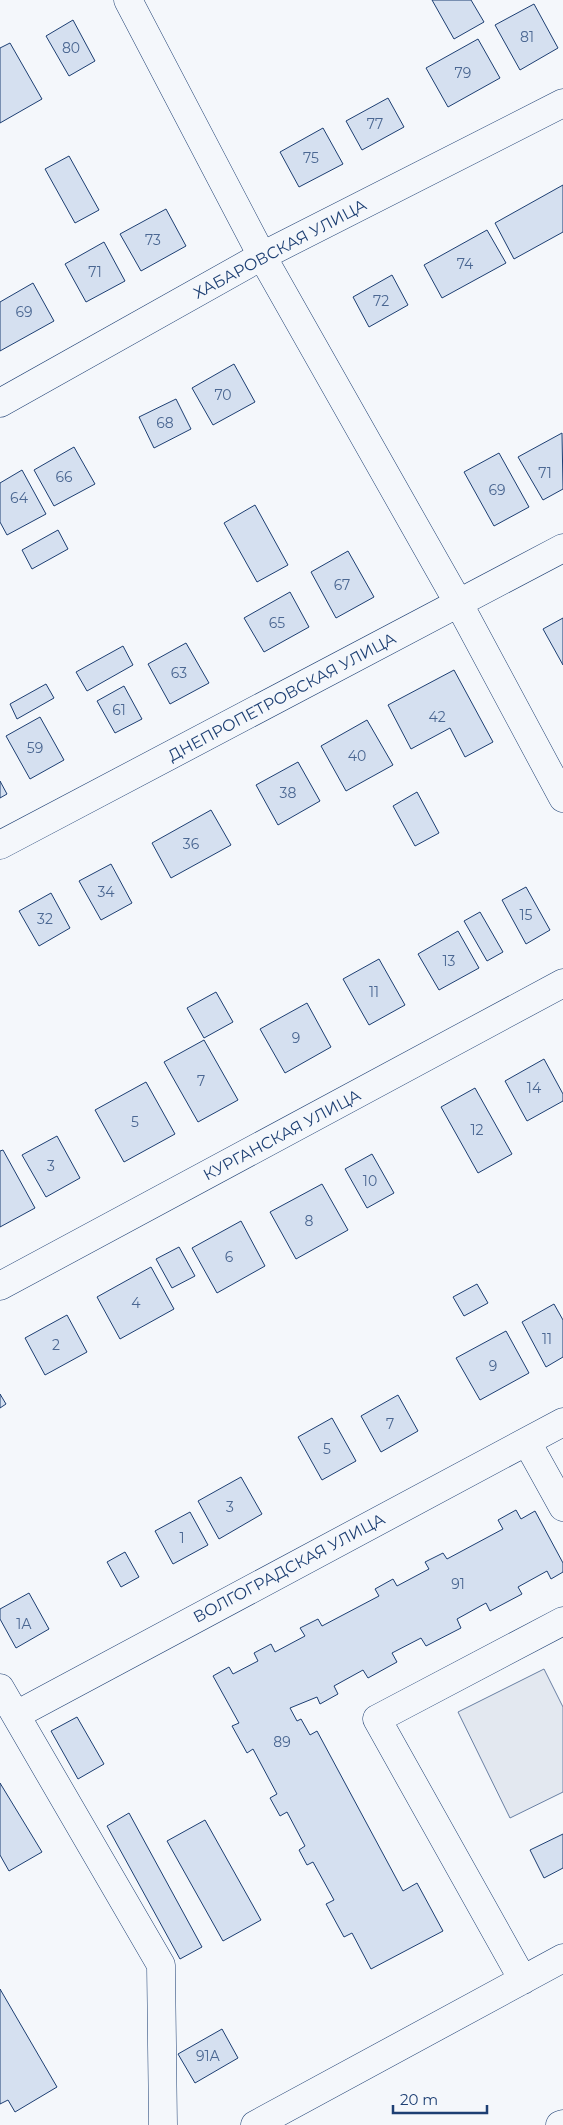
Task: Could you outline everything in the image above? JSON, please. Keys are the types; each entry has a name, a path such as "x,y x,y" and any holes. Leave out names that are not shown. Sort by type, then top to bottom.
{"street":[{"path":"128,0 262,256 459,604 563,798"},
{"name":"ХАБАРОВСКАЯ УЛИЦА","path":"0,403 262,256 563,103"},
{"name":"ДНЕПРОПЕТРОВСКАЯ УЛИЦА","path":"0,845 563,548"},
{"name":"КУРГАНСКАЯ УЛИЦА","path":"0,1286 563,983"},
{"name":"ВОЛГОГРАДСКАЯ УЛИЦА","path":"16,1715 563,1422"},
{"path":"527,1442 563,1507"},
{"path":"523,1980 377,1718 563,1621"},
{"path":"0,1688 161,1965 163,2125"},
{"path":"255,2125 563,1958"}],"shaded area":[{"path":"544,1669 563,1707 563,1792 510,1818 458,1712"}],"building":[{"path":"432,0 471,0 484,22 454,39"},
{"path":"534,4 558,48 520,70 495,25"},
{"path":"73,20 95,61 69,76 46,36"},
{"path":"478,39 500,78 448,107 426,68"},
{"path":"10,43 42,99 0,123 0,48"},
{"path":"388,98 404,127 362,150 346,121"},
{"path":"323,128 343,164 299,187 280,152"},
{"path":"69,156 99,210 75,223 45,169"},
{"path":"563,185 563,232 514,259 495,223"},
{"path":"166,209 186,246 141,271 120,234"},
{"path":"487,230 506,263 442,298 424,265"},
{"path":"104,242 125,281 86,302 65,264"},
{"path":"392,275 408,305 369,327 353,297"},
{"path":"33,283 54,321 0,351 0,302"},
{"path":"234,364 255,402 213,425 192,388"},
{"path":"176,399 191,429 154,448 139,417"},
{"path":"562,433 563,489 543,500 518,457"},
{"path":"74,447 95,484 54,506 34,470"},
{"path":"499,453 529,507 494,526 464,472"},
{"path":"22,470 46,514 7,535 0,522 0,483"},
{"path":"255,505 288,565 257,582 224,523"},
{"path":"58,530 68,549 32,569 22,550"},
{"path":"348,551 374,597 336,618 311,572"},
{"path":"290,592 309,627 264,652 244,618"},
{"path":"563,618 563,665 543,629"},
{"path":"186,643 209,683 170,704 148,664"},
{"path":"123,646 133,665 87,691 76,672"},
{"path":"454,670 493,742 465,757 450,728 411,749 388,705"},
{"path":"46,684 54,698 17,719 10,704"},
{"path":"124,686 142,719 115,733 97,701"},
{"path":"40,717 64,760 30,779 6,736"},
{"path":"367,720 393,765 346,791 321,746"},
{"path":"298,762 320,801 278,825 256,785"},
{"path":"0,781 7,794 0,798"},
{"path":"417,792 439,833 415,846 393,806"},
{"path":"211,810 231,845 171,878 152,843"},
{"path":"111,864 132,903 101,920 79,881"},
{"path":"526,887 550,930 526,944 502,900"},
{"path":"51,893 70,928 39,946 19,911"},
{"path":"480,912 503,952 487,961 464,921"},
{"path":"458,931 479,968 439,990 418,954"},
{"path":"379,959 405,1005 369,1025 343,979"},
{"path":"216,992 233,1022 204,1038 187,1008"},
{"path":"307,1003 331,1047 285,1073 260,1029"},
{"path":"204,1040 238,1100 198,1122 164,1062"},
{"path":"544,1059 563,1094 563,1101 527,1121 505,1081"},
{"path":"146,1082 175,1134 124,1162 95,1110"},
{"path":"475,1088 512,1154 478,1173 441,1107"},
{"path":"57,1136 80,1178 46,1197 22,1155"},
{"path":"3,1150 35,1208 0,1227 0,1151"},
{"path":"372,1154 394,1193 367,1208 345,1169"},
{"path":"322,1184 348,1230 296,1259 270,1212"},
{"path":"241,1221 265,1266 217,1293 192,1248"},
{"path":"179,1247 195,1276 172,1288 156,1259"},
{"path":"151,1267 174,1309 120,1339 97,1297"},
{"path":"477,1284 488,1303 464,1316 453,1297"},
{"path":"554,1304 563,1320 563,1357 546,1367 522,1322"},
{"path":"67,1315 87,1352 45,1375 25,1338"},
{"path":"506,1331 529,1373 480,1400 456,1358"},
{"path":"0,1394 6,1404 0,1408"},
{"path":"398,1395 418,1431 381,1452 361,1416"},
{"path":"332,1418 356,1461 322,1480 298,1437"},
{"path":"241,1477 262,1514 219,1539 198,1501"},
{"path":"516,1510 521,1519 535,1511 563,1563 563,1572 551,1579 547,1571 518,1587 522,1594 490,1611 486,1603 457,1619 461,1628 426,1646 421,1638 392,1653 397,1662 368,1678 363,1670 334,1686 338,1694 320,1704 317,1697 290,1708 297,1721 301,1719 310,1735 317,1731 403,1891 417,1883 443,1931 371,1969 352,1933 344,1937 326,1904 334,1900 313,1862 307,1865 299,1850 305,1846 287,1812 280,1816 270,1798 277,1794 253,1749 247,1753 232,1726 239,1723 213,1676 229,1667 233,1674 258,1661 254,1653 271,1644 275,1652 305,1636 300,1628 318,1619 322,1626 379,1596 375,1589 393,1579 397,1586 429,1569 425,1562 443,1553 447,1559 503,1529 498,1520"},
{"path":"190,1512 208,1545 173,1564 155,1531"},
{"path":"125,1552 139,1577 121,1587 107,1562"},
{"path":"29,1593 49,1629 16,1648 0,1619 0,1609"},
{"path":"77,1717 104,1764 78,1779 51,1731"},
{"path":"0,1783 42,1852 9,1871 0,1855"},
{"path":"129,1813 202,1947 180,1959 107,1826"},
{"path":"205,1820 261,1920 223,1941 167,1841"},
{"path":"563,1834 563,1868 544,1878 530,1850"},
{"path":"0,1989 57,2087 15,2112 8,2100 0,2104"},
{"path":"222,2029 238,2058 195,2083 178,2054"}]}
